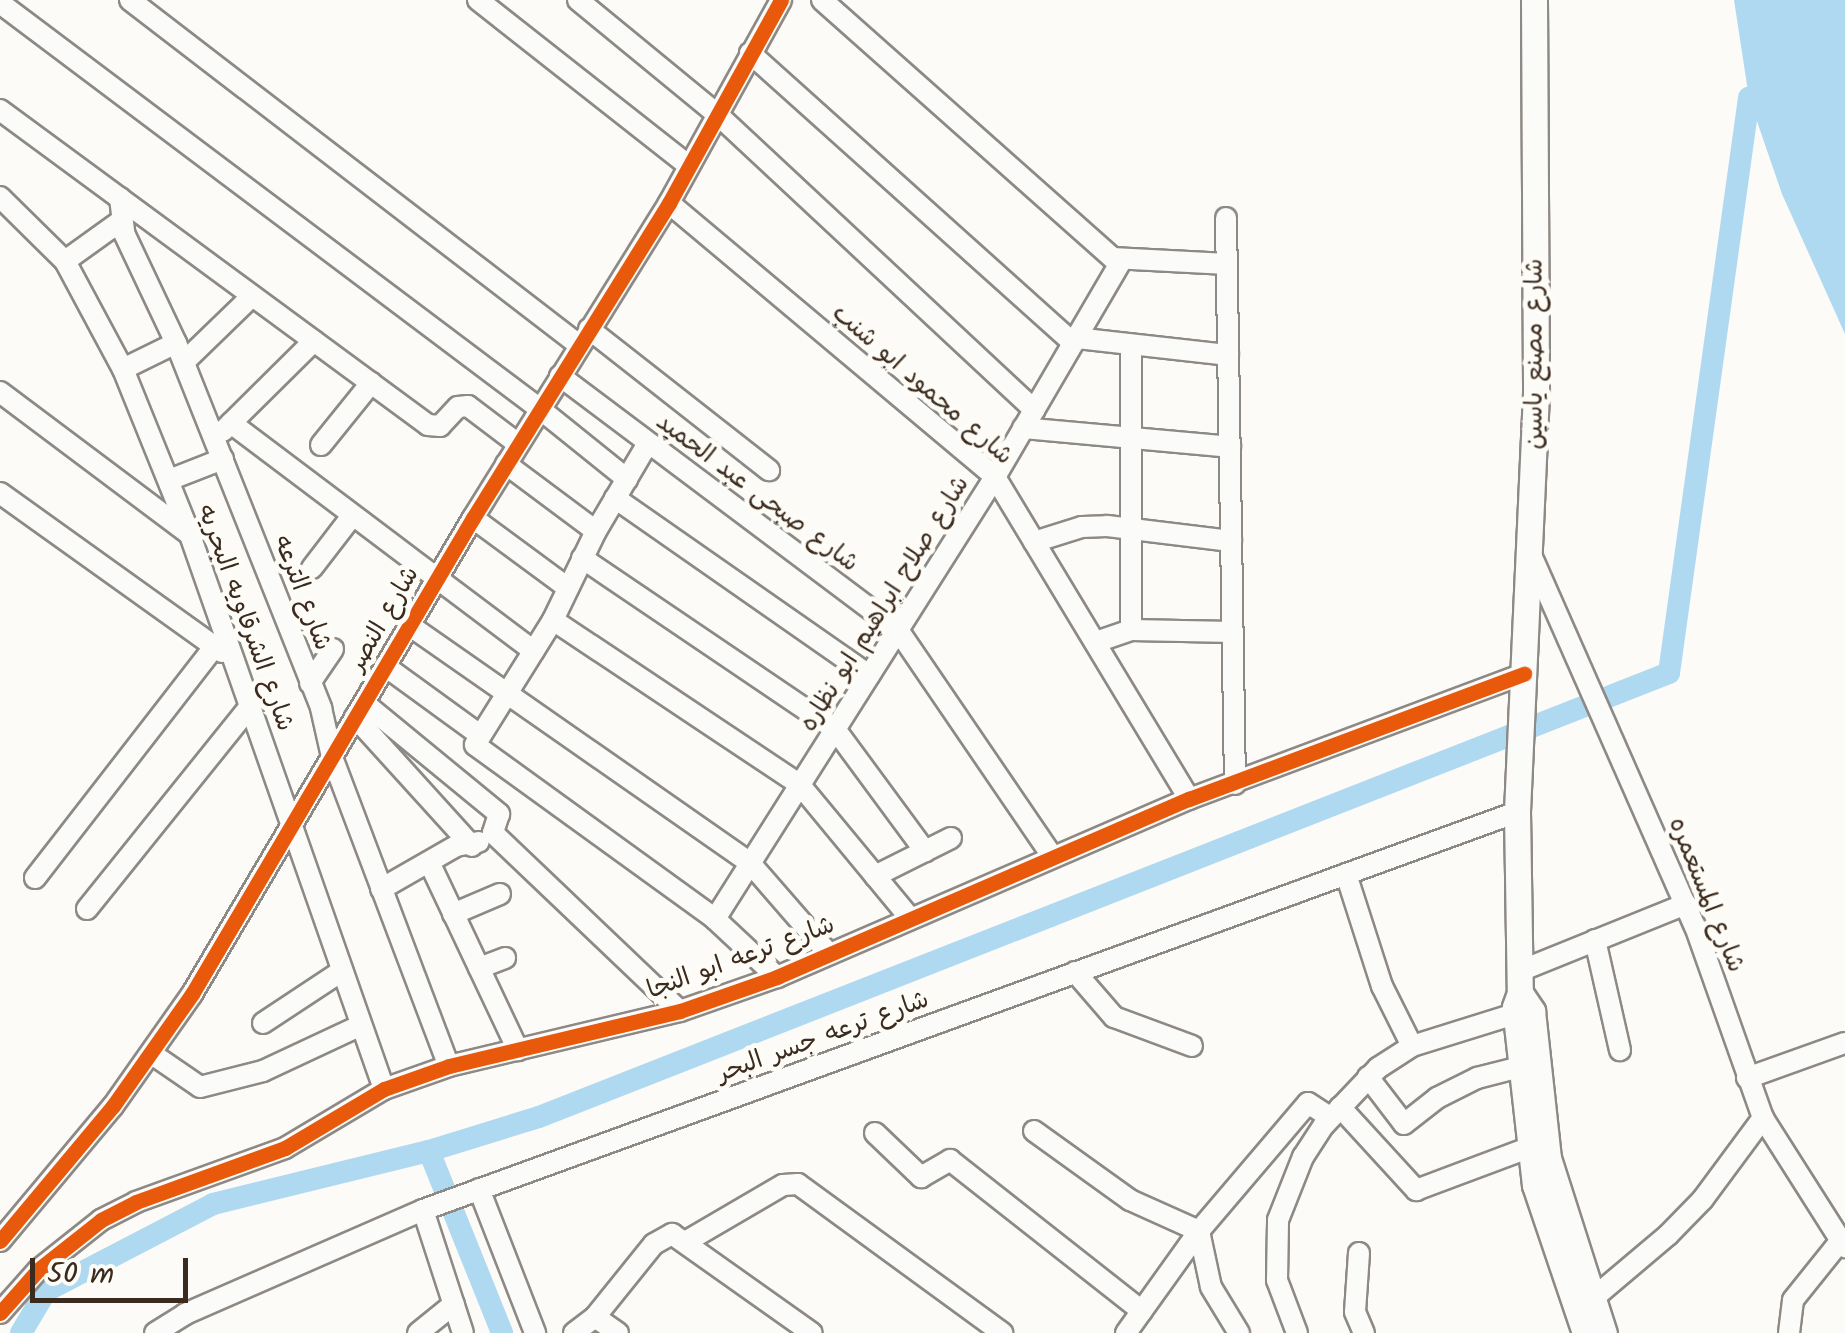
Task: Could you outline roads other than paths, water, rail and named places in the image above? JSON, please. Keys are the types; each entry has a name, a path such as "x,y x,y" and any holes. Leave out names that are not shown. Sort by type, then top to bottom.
{"main road":[{"name":"شارع مصنع ياسين","path":"1518,993 1520,708 1532,554 1534,0"},
{"path":"1518,993 1520,1067 1528,1148 1538,1199 1585,1333"},
{"path":"1518,993 1532,1011 1548,1158 1604,1333"}],"street":[{"path":"130,0 769,470"},
{"path":"478,0 689,166"},
{"path":"578,0 717,114 1029,419 1132,438 1230,448"},
{"name":"شارع النصر","path":"0,1241 152,1054 292,827 472,518 670,202 781,0"},
{"path":"822,0 1121,261 1227,264"},
{"path":"0,3 540,408 626,479"},
{"path":"750,53 1075,341 1228,354"},
{"path":"0,110 435,429 458,407 468,406 518,444"},
{"name":"شارع الشرقاويه البحريه","path":"0,197 64,260 123,369 190,534 384,1089"},
{"name":"شارع الترعه","path":"120,198 122,220 180,352 310,682 332,757 449,1066"},
{"name":"شارع محمود ابو شنب","path":"670,202 995,477 1189,799"},
{"path":"1226,218 1235,784"},
{"path":"64,260 122,220"},
{"name":"شارع صلاح ابراهيم ابو نظاره","path":"715,919 995,477 1121,261"},
{"path":"123,369 180,352 252,296"},
{"path":"169,480 219,449 231,423 314,342"},
{"path":"1131,345 1132,630"},
{"name":"شارع صبحى عبد الحميد","path":"560,376 898,630 1052,856"},
{"path":"321,445 371,383"},
{"path":"0,392 190,534"},
{"path":"231,423 534,651"},
{"path":"648,443 596,530 554,620 480,735 476,748 715,919 777,976"},
{"path":"506,464 596,530"},
{"path":"0,493 233,660"},
{"path":"615,498 870,675"},
{"path":"312,568 352,516"},
{"path":"472,518 568,588"},
{"path":"1034,542 1082,527 1232,541"},
{"name":"شارع المستعمره","path":"1532,554 1686,904 1763,1118 1843,1243"},
{"path":"582,558 835,729 925,851"},
{"path":"554,620 800,784 910,918"},
{"path":"409,626 750,863 829,954"},
{"path":"1096,642 1132,630 1232,632"},
{"path":"35,878 215,646"},
{"path":"310,682 333,649"},
{"path":"385,666 480,735"},
{"name":"شارع ترعه ابو النجا","path":"0,1313 38,1270 101,1220 136,1202 301,1140 384,1089 449,1066 680,1011 777,976 1189,799 1524,674"},
{"path":"87,909 250,706"},
{"path":"360,710 500,816 494,833 472,846 456,846 381,889"},
{"path":"360,710 472,846"},
{"path":"436,806 456,779"},
{"name":"شارع ترعه جسر البحر","path":"155,1333 185,1314 478,1189 1517,812"},
{"path":"494,833 680,1011"},
{"path":"876,876 951,838"},
{"path":"430,864 518,1050"},
{"path":"1346,874 1382,986 1412,1046"},
{"path":"453,914 500,894"},
{"path":"1297,1333 1276,1280 1278,1220 1303,1157 1335,1113 1368,1078 1412,1046 1518,993 1595,940 1686,904"},
{"path":"1595,940 1620,1050"},
{"path":"479,968 505,958"},
{"path":"263,1023 342,970"},
{"path":"1075,972 1114,1017 1192,1046"},
{"path":"152,1054 200,1087 263,1071 362,1025"},
{"path":"1747,1078 1845,1043"},
{"path":"1368,1078 1404,1124 1437,1098 1477,1078 1520,1067"},
{"path":"1126,1333 1200,1232 1308,1103 1335,1113 1416,1190 1528,1148"},
{"path":"1591,1300 1631,1269 1703,1199 1763,1118"},
{"path":"875,1132 922,1178 950,1160 1142,1311"},
{"path":"1034,1132 1130,1200 1200,1232"},
{"path":"687,1241 783,1185 798,1184 812,1190 1002,1333"},
{"path":"478,1189 535,1333"},
{"path":"424,1210 463,1333"},
{"path":"1200,1232 1211,1287 1239,1333"},
{"path":"574,1333 595,1316 664,1235 687,1241 812,1333"},
{"path":"1790,1333 1793,1300 1843,1243"},
{"path":"1359,1253 1355,1312 1364,1333"},
{"path":"418,1333 454,1304"},
{"path":"595,1316 618,1333"}],"water":[{"path":"1734,0 1845,0 1845,334 1782,194 1749,98"}],"waterway":[{"path":"21,1333 46,1291 213,1204 429,1151 539,1117 1669,673 1749,98"},
{"path":"429,1151 502,1333"}]}
